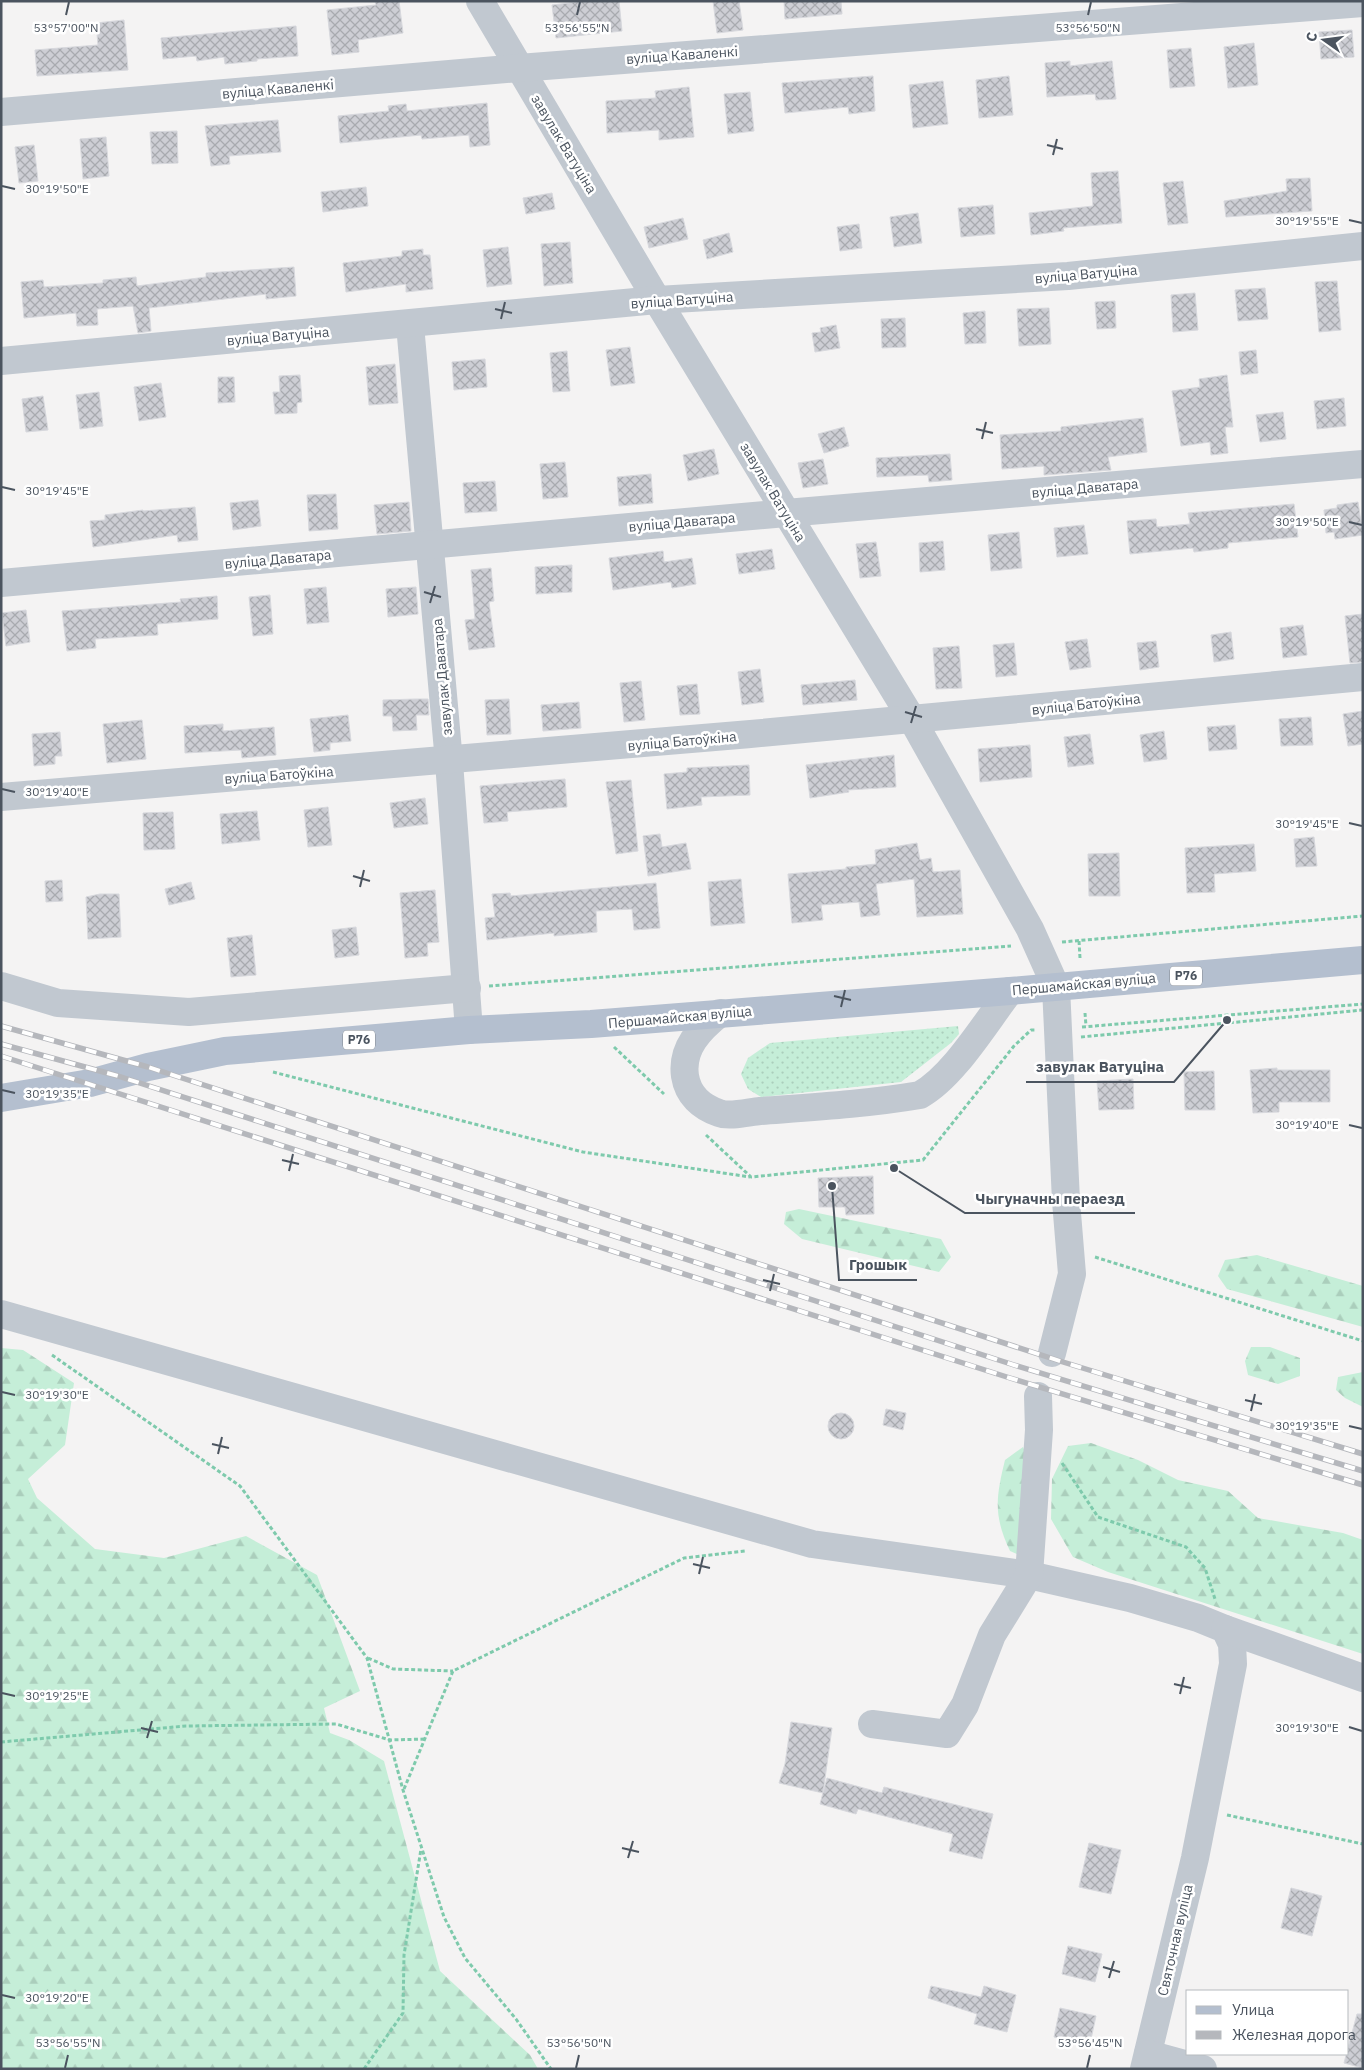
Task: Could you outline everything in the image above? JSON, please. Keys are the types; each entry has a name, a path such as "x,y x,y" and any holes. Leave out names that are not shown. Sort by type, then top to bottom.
{"main road":[{"name":"Першамайская вуліца","path":"1,1098 90,1083 225,1051 470,1030 591,1024 1010,991 1363,960"}],"street":[{"name":"завулак Ватуціна","path":"480,1 657,300 913,721 1037,944 1056,987"},
{"name":"вуліца Каваленкі","path":"1,112 519,68 1363,3"},
{"name":"вуліца Ватуціна","path":"1,361 657,300 1068,276 1363,246"},
{"name":"завулак Даватара","path":"410,324 449,762 470,1030"},
{"name":"вуліца Даватара","path":"1,584 786,513 1363,464"},
{"name":"вуліца Батоўкіна","path":"1,796 449,762 913,721 1363,677"},
{"path":"1,986 58,1003 188,1012 467,988"},
{"path":"1052,1353 1072,1274 1056,987"},
{"path":"720,1013 700,1029 687,1051 684,1070 687,1084 697,1102 720,1114 821,1107 920,1095 934,1087 948,1072 1010,991"},
{"path":"1,1314 812,1544 1029,1575 1130,1598 1198,1618 1363,1678"},
{"path":"872,1724 947,1734 965,1705 992,1636 1029,1575 1040,1430 1038,1396"},
{"name":"Святочная вуліца","path":"1146,2062 1204,1810 1234,1664 1232,1644 1225,1629"},
{"path":"1146,2062 1203,2069"}],"path":[{"path":"467,988 1079,941 1363,916"},
{"path":"1079,941 1080,958"},
{"path":"1058,1039 1363,1010"},
{"path":"1085,1013 1086,1026"},
{"path":"266,1071 583,1152 751,1177"},
{"path":"1070,1249 1363,1341"},
{"path":"46,1350 240,1486 367,1658 421,1848 444,1917 465,1958 516,2019 551,2069"},
{"path":"1061,1462 1098,1517 1186,1547 1204,1568 1225,1629"},
{"path":"367,1658 393,1669 453,1671 684,1558 753,1550"},
{"path":"404,1790 453,1671"},
{"path":"1,1742 186,1726 336,1724 390,1740 425,1739"},
{"path":"1204,1810 1363,1844"},
{"path":"364,2069 403,2012 404,1955 421,1848"}],"green space":[{"path":"958,1026 959,1034 951,1043 901,1082 761,1097 748,1089 741,1074 748,1058 770,1043"},
{"path":"799,1209 941,1239 951,1257 939,1272 802,1239 784,1224 786,1212"},
{"path":"1257,1255 1363,1286 1363,1327 1227,1289 1218,1276 1225,1260"},
{"path":"1251,1347 1270,1347 1300,1358 1300,1376 1278,1384 1248,1375 1245,1361"},
{"path":"1,1348 23,1350 74,1383 65,1445 28,1479 37,1498 95,1549 164,1558 246,1536 317,1575 360,1691 324,1708 330,1733 349,1740 384,1761 440,1971 530,2055 538,2069 1,2069"},
{"path":"1363,1372 1363,1407 1345,1398 1336,1390 1338,1377"},
{"path":"1091,1443 1138,1460 1178,1480 1228,1491 1258,1518 1343,1533 1363,1540 1363,1654 1108,1572 1073,1557 1051,1519 1052,1479 1068,1446"},
{"path":"1023,1447 1028,1459 1019,1555 1010,1551 1001,1527 998,1496 1005,1460"}],"building":[{"path":"375,1 399,1 403,33 358,40 359,52 332,55 327,10 376,5"},
{"path":"586,1 619,1 622,31 556,38 552,5"},
{"path":"713,1 739,1 743,30 717,33"},
{"path":"784,1 841,1 842,14 785,19"},
{"path":"124,20 128,70 37,76 35,50 98,45 96,23"},
{"path":"296,26 298,56 225,64 224,57 197,61 196,56 163,59 161,38"},
{"path":"1352,30 1354,57 1321,59 1319,32"},
{"path":"1254,43 1258,85 1228,88 1224,47"},
{"path":"1191,48 1195,86 1170,88 1167,50"},
{"path":"1070,61 1070,66 1112,61 1116,99 1096,100 1095,94 1047,97 1045,63"},
{"path":"873,76 875,111 849,114 848,107 785,113 782,83"},
{"path":"1009,76 1013,115 979,118 976,80"},
{"path":"943,81 948,124 913,128 909,85"},
{"path":"689,87 694,137 659,140 659,130 607,133 606,101 656,98 655,91"},
{"path":"750,92 754,131 728,134 724,94"},
{"path":"487,103 490,145 470,147 469,135 422,139 421,135 340,143 338,116 389,111 388,106 406,104 407,111"},
{"path":"278,120 281,152 229,156 230,164 211,166 205,126"},
{"path":"177,131 178,163 152,164 150,132"},
{"path":"106,137 109,176 83,179 80,139"},
{"path":"34,145 38,181 19,183 15,147"},
{"path":"1118,171 1122,223 1063,228 1064,231 1031,235 1029,213 1093,206 1091,173"},
{"path":"1310,178 1312,211 1226,217 1224,201 1287,191 1286,179"},
{"path":"1183,181 1188,223 1168,225 1163,183"},
{"path":"366,187 368,206 323,212 321,192"},
{"path":"552,193 555,209 526,214 523,198"},
{"path":"993,205 995,234 961,237 958,208"},
{"path":"918,213 922,243 894,247 890,217"},
{"path":"683,218 688,239 649,248 644,227"},
{"path":"859,224 862,248 840,251 837,227"},
{"path":"729,233 733,252 707,259 703,240"},
{"path":"570,242 573,283 544,286 541,244"},
{"path":"508,247 512,284 487,287 483,250"},
{"path":"423,249 423,255 430,255 433,289 406,292 406,284 346,292 343,263 402,256 402,251"},
{"path":"294,267 296,296 266,299 266,294 149,308 151,331 138,333 133,306 97,309 98,325 77,326 76,313 24,318 21,282 43,280 44,287 103,283 103,280 136,277 137,286 206,277 206,273"},
{"path":"1337,281 1341,330 1319,332 1315,282"},
{"path":"1265,288 1268,319 1238,321 1235,290"},
{"path":"1195,293 1198,330 1173,332 1171,295"},
{"path":"1115,301 1116,328 1097,329 1095,302"},
{"path":"1049,308 1051,344 1019,346 1017,309"},
{"path":"985,311 986,343 965,344 963,313"},
{"path":"905,318 906,347 882,348 881,319"},
{"path":"836,325 840,348 815,352 812,333 821,332 820,328"},
{"path":"630,347 635,383 611,386 606,350"},
{"path":"1256,350 1258,373 1241,375 1239,352"},
{"path":"567,351 570,391 553,392 550,353"},
{"path":"485,359 487,387 454,390 452,362"},
{"path":"395,364 398,403 369,405 366,367"},
{"path":"300,375 302,402 297,403 297,413 275,414 273,392 280,392 279,376"},
{"path":"1227,375 1233,427 1225,427 1228,453 1211,455 1210,442 1181,446 1172,391 1200,387 1199,379"},
{"path":"218,377 234,377 235,402 218,403"},
{"path":"161,383 166,417 139,421 134,387"},
{"path":"99,392 103,426 80,429 76,395"},
{"path":"43,396 48,430 26,432 22,399"},
{"path":"1344,398 1346,426 1317,429 1314,401"},
{"path":"1283,412 1286,439 1260,442 1256,415"},
{"path":"1143,418 1147,452 1108,457 1111,470 1044,475 1044,466 1002,469 1000,435 1061,431 1061,427"},
{"path":"844,427 849,446 824,453 818,434"},
{"path":"714,449 719,474 688,481 683,455"},
{"path":"950,454 952,480 929,482 928,475 877,477 876,458"},
{"path":"823,459 828,484 803,488 798,463"},
{"path":"565,462 568,497 543,499 540,464"},
{"path":"651,474 653,503 619,506 617,477"},
{"path":"495,481 497,511 465,513 463,483"},
{"path":"336,494 338,529 309,531 307,495"},
{"path":"258,500 261,526 233,530 230,503"},
{"path":"409,502 411,531 377,534 374,505"},
{"path":"1358,502 1363,535 1335,539 1334,532 1326,533 1324,510 1337,508 1337,505"},
{"path":"1294,504 1298,537 1228,543 1228,548 1194,552 1193,548 1130,554 1127,521 1156,519 1157,527 1190,524 1188,513"},
{"path":"195,507 198,540 178,542 177,535 93,547 90,521 105,520 105,515 143,510"},
{"path":"1084,525 1088,554 1057,557 1054,528"},
{"path":"1019,532 1022,568 991,571 988,535"},
{"path":"943,541 945,570 920,572 919,543"},
{"path":"876,542 881,576 860,578 856,544"},
{"path":"772,549 775,569 739,574 736,554"},
{"path":"663,551 664,562 692,558 696,584 672,588 671,582 613,590 609,558"},
{"path":"572,565 572,592 536,594 535,567"},
{"path":"491,568 494,601 489,602 495,647 469,650 465,620 475,619 471,570"},
{"path":"326,587 329,622 307,624 304,589"},
{"path":"416,587 418,614 388,617 386,589"},
{"path":"270,595 273,634 253,636 249,597"},
{"path":"217,596 218,619 157,624 158,635 95,639 96,648 67,651 62,611 181,602 180,599"},
{"path":"26,610 30,642 6,646 2,613"},
{"path":"1363,614 1363,662 1350,663 1345,616"},
{"path":"1303,625 1307,655 1283,658 1280,628"},
{"path":"1231,632 1234,659 1214,662 1211,635"},
{"path":"1087,639 1091,667 1070,670 1065,642"},
{"path":"1156,641 1159,667 1140,670 1137,643"},
{"path":"1014,643 1017,675 996,677 993,645"},
{"path":"959,646 962,688 936,689 933,648"},
{"path":"760,669 764,702 742,705 738,672"},
{"path":"855,680 857,700 803,705 801,685"},
{"path":"641,681 645,720 624,722 620,683"},
{"path":"697,684 700,714 680,715 677,686"},
{"path":"428,699 429,715 416,715 417,730 393,731 392,716 383,716 383,700"},
{"path":"509,699 511,734 487,735 485,700"},
{"path":"579,702 581,728 543,731 541,705"},
{"path":"1363,711 1363,744 1348,746 1343,714"},
{"path":"348,715 351,741 330,743 330,750 314,752 310,719"},
{"path":"1311,717 1313,745 1281,746 1279,719"},
{"path":"142,720 146,759 107,763 103,724"},
{"path":"223,724 223,731 274,727 276,755 242,758 241,750 185,753 184,726"},
{"path":"1235,725 1237,749 1209,751 1207,727"},
{"path":"1164,731 1167,759 1144,762 1140,735"},
{"path":"60,732 62,756 55,756 55,764 34,766 32,734"},
{"path":"1090,734 1094,764 1068,767 1064,737"},
{"path":"1030,745 1032,777 980,782 978,749"},
{"path":"894,755 896,787 848,790 849,792 810,798 806,765"},
{"path":"749,765 750,795 701,797 702,805 667,809 664,774 687,772 687,768"},
{"path":"565,779 567,807 507,812 508,821 484,823 480,786"},
{"path":"631,780 638,851 616,854 606,782"},
{"path":"425,798 428,824 394,828 390,803"},
{"path":"328,807 332,845 308,847 304,810"},
{"path":"257,811 260,840 222,844 220,814"},
{"path":"173,812 175,849 144,850 143,813"},
{"path":"660,834 662,847 686,843 691,869 648,876 643,836"},
{"path":"1314,837 1317,866 1296,867 1294,839"},
{"path":"917,843 920,860 931,858 933,872 960,870 963,914 917,917 914,879 876,884 880,915 861,917 859,902 821,905 823,920 792,923 788,874 846,869 846,867 876,864 875,850"},
{"path":"1254,844 1256,871 1214,874 1215,892 1187,893 1185,848"},
{"path":"1119,853 1120,896 1089,896 1088,854"},
{"path":"741,879 745,923 711,926 708,882"},
{"path":"62,880 63,901 46,902 45,881"},
{"path":"191,882 195,899 169,905 165,889"},
{"path":"656,883 660,928 634,930 632,909 596,911 597,932 554,936 554,933 487,940 485,918 495,917 492,894 510,893 511,896"},
{"path":"435,890 439,942 427,943 428,956 405,958 400,893"},
{"path":"100,894 119,894 121,937 88,939 86,897"},
{"path":"356,927 359,955 335,958 332,930"},
{"path":"252,935 256,975 231,977 227,938"},
{"path":"1277,1068 1277,1070 1330,1070 1330,1102 1279,1102 1279,1112 1253,1113 1250,1070"},
{"path":"1214,1071 1215,1110 1185,1110 1184,1072"},
{"path":"1133,1079 1134,1109 1099,1110 1097,1081"},
{"path":"873,1176 874,1214 846,1215 845,1207 819,1207 818,1178"},
{"path":"886,1409 906,1413 903,1430 883,1425"},
{"path":"841,1413 850,1417 854,1426 850,1435 841,1439 832,1435 828,1426 832,1417"},
{"path":"791,1722 832,1728 823,1793 779,1783 785,1764"},
{"path":"827,1778 882,1793 884,1787 993,1814 982,1859 949,1851 953,1834 858,1809 856,1814 820,1804"},
{"path":"1089,1843 1121,1850 1111,1894 1079,1887"},
{"path":"1291,1888 1322,1896 1312,1936 1281,1928"},
{"path":"1068,1946 1102,1954 1095,1982 1062,1974"},
{"path":"931,1986 981,1997 984,1986 1016,1995 1007,2032 974,2024 977,2014 928,1998"},
{"path":"1060,2008 1096,2016 1090,2044 1054,2037"},
{"path":"1357,2014 1363,2014 1363,2068 1344,2063 1346,2055 1349,2055 1349,2044"}],"railway":[{"path":"1,1026 148,1067 1063,1362 1363,1454"},
{"path":"1,1044 118,1076 1014,1365 1363,1471"},
{"path":"1,1056 1010,1378 1363,1485"}],"place":[{"name":"завулак Ватуціна","path":"1227,1020"},
{"name":"Чыгуначны пераезд","path":"894,1168"},
{"name":"Грошык","path":"832,1186"}]}
